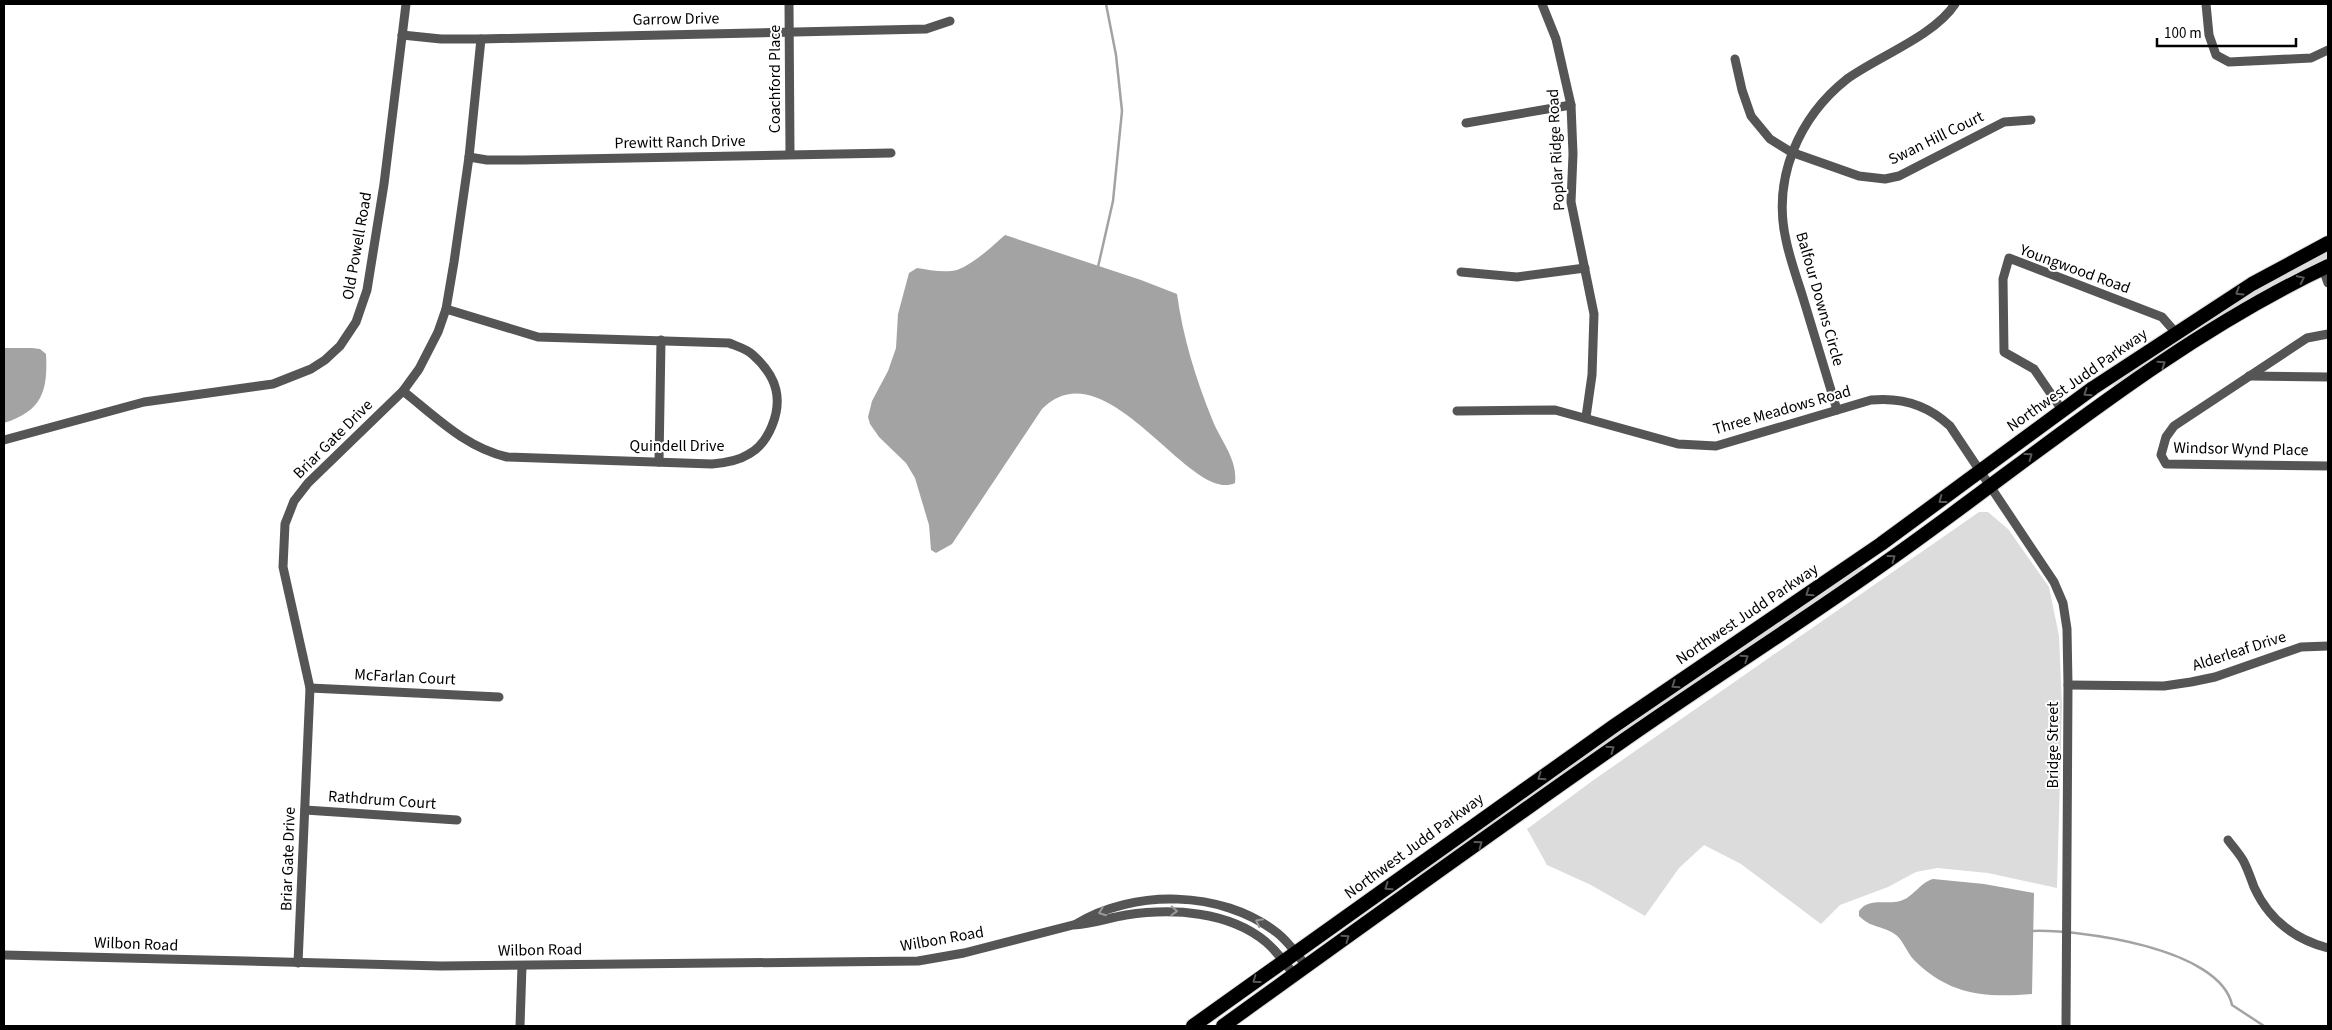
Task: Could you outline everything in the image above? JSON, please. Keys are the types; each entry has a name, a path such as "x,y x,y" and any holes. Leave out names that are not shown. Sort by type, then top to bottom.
{"highway":[{"name":"Northwest Judd Parkway","path":"1193,1026 1614,726 1881,544 2062,410 2252,284 2328,243"},
{"name":"Northwest Judd Parkway","path":"1223,1026 1625,739 1889,560 2092,410 2226,322 2272,295 2325,268"}],"street":[{"name":"Old Powell Road","path":"4,440 144,402 273,384 311,369 325,360 340,346 356,322 367,290 382,193 406,4"},
{"name":"Coachford Place","path":"789,4 790,154"},
{"name":"Poplar Ridge Road","path":"1542,4 1556,39 1571,105 1573,154 1571,202 1594,314 1592,375 1586,417"},
{"name":"Balfour Downs Circle","path":"1837,410 1786,240 1782,200 1791,152 1809,119 1835,90 1849,78 1931,27 1944,17 1955,4"},
{"path":"2206,4 2209,35 2216,55 2229,62 2311,58 2328,50"},
{"name":"Garrow Drive","path":"402,35 441,39 481,39 926,29 950,21"},
{"name":"Briar Gate Drive","path":"298,963 310,688 283,567 284,524 294,501 308,483 403,391 419,369 438,332 446,309 470,157 481,39"},
{"name":"Swan Hill Court","path":"1735,59 1742,90 1751,116 1770,139 1791,152 1859,176 1885,178 1914,170 2004,122 2031,120"},
{"path":"1466,123 1571,105"},
{"name":"Prewitt Ranch Drive","path":"470,157 487,160 523,160 891,152"},
{"name":"Youngwood Road","path":"2062,410 2034,370 2004,352 2003,278 2009,258 2162,317 2176,333"},
{"path":"1461,272 1517,276 1585,268"},
{"path":"2325,268 2328,283"},
{"name":"Quindell Drive","path":"403,391 460,437 486,452 507,458 712,464 738,459 751,454 767,436 776,413 776,390 769,373 752,353 729,343 538,337 446,309"},
{"name":"Windsor Wynd Place","path":"2328,334 2306,338 2174,426 2162,447 2162,456 2166,464 2328,466"},
{"path":"659,462 661,340"},
{"path":"2249,376 2328,377"},
{"name":"Three Meadows Road","path":"1458,411 1555,410 1586,417 1678,444 1716,446 1871,400 1887,398 1916,404 1941,418 1950,426 1990,486"},
{"name":"Bridge Street","path":"1990,486 2054,582 2063,603 2067,629 2066,1026"},
{"name":"Alderleaf Drive","path":"2068,684 2164,686 2192,682 2215,677 2301,647 2328,646"},
{"name":"McFarlan Court","path":"310,688 499,697"},
{"name":"Rathdrum Court","path":"305,810 457,820"},
{"path":"2228,840 2244,860 2261,900 2278,923 2292,934 2312,944 2328,948"},
{"name":"Wilbon Road","path":"1073,925 1087,917 1133,902 1156,899 1194,901 1226,908 1260,922 1277,932 1306,966"},
{"name":"Wilbon Road","path":"4,955 441,966 918,961 964,953 1073,925 1090,924 1137,913 1166,911 1188,912 1214,918 1245,930 1265,941 1294,975"},
{"path":"520,1026 522,966"}],"shaded area":[{"path":"1005,235 1141,280 1177,294 1186,342 1195,373 1215,427 1228,450 1234,466 1235,483 1216,483 1195,472 1146,430 1119,410 1093,396 1067,394 1042,409 952,544 936,553 931,550 929,525 915,478 906,463 879,437 870,424 868,417 872,401 888,371 896,348 898,314 909,273 917,268 942,271 957,270 976,259"},
{"path":"2328,250 2328,259 2254,297 2115,388 2113,385 2129,371 2258,287"},
{"path":"4,348 40,349 46,354 46,379 44,389 35,406 17,418 4,423"},
{"path":"1979,512 1988,512 2008,529 2049,587 2059,636 2062,706 2057,888 1988,873 1937,868 1916,872 1888,887 1840,905 1821,924 1741,864 1704,845 1679,868 1645,916 1591,885 1547,865 1527,829 1595,779"},
{"path":"1861,565 1864,568 1848,582 1417,881 1414,878 1434,861 1634,719"},
{"path":"1933,879 1984,884 2034,893 2032,994 1983,994 1954,987 1927,972 1914,960 1896,935 1868,923 1859,916 1859,911 1868,904 1900,901"}],"waterway":[{"path":"1098,267 1113,201 1122,111 1116,55 1106,4"},
{"path":"2031,931 2053,931 2113,939 2145,946 2176,956 2202,969 2222,985 2232,1005 2264,1026"}]}
